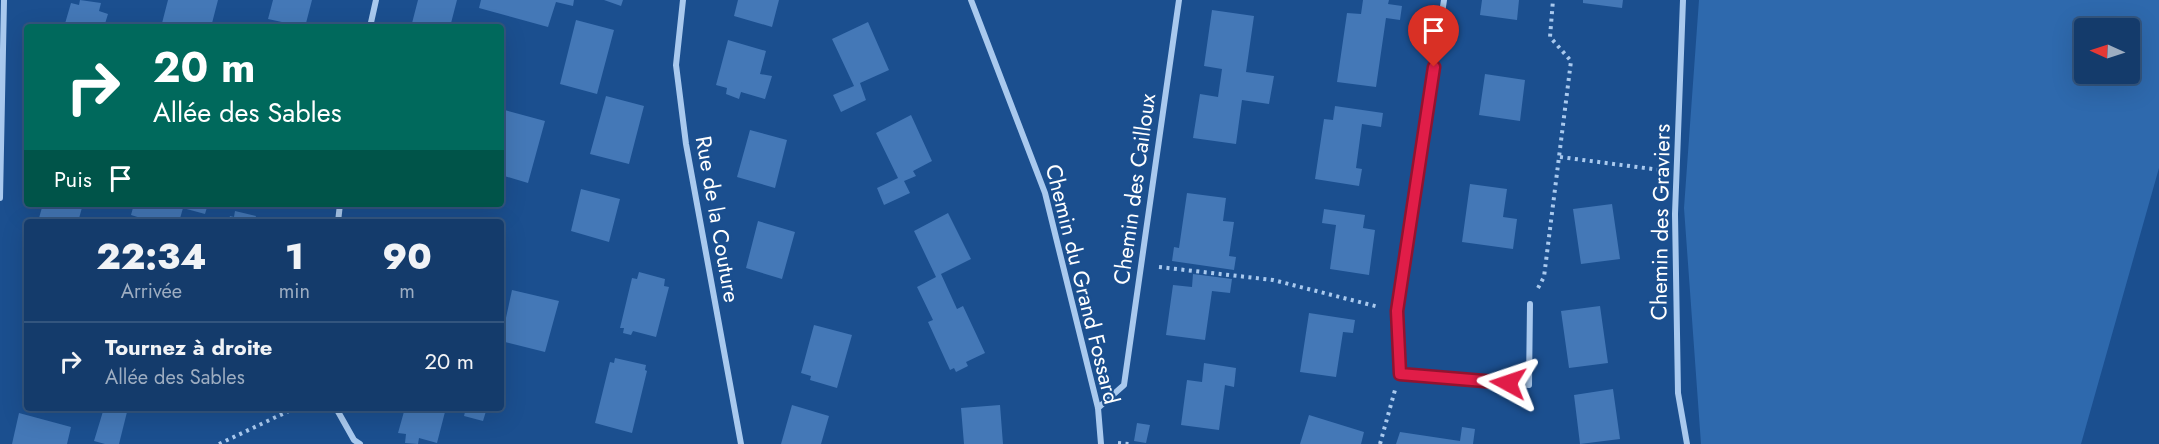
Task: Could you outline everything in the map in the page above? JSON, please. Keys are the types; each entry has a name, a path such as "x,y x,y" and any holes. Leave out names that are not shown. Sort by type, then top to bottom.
{"street":[{"path":"0,198 4,0"},
{"path":"371,24 376,0"},
{"name":"Rue de la Couture","path":"684,0 676,65 686,144 741,444"},
{"name":"Chemin du Grand Fossard","path":"971,0 1046,193 1098,408 1101,444"},
{"name":"Chemin des Cailloux","path":"1098,408 1124,385 1179,0"},
{"path":"1444,0 1397,311 1400,374 1529,385 1530,304"},
{"name":"Chemin des Graviers","path":"1683,0 1675,214 1678,393 1687,444"},
{"path":"338,411 354,440 360,444"}],"path":[{"path":"1530,304 1544,277 1571,60 1550,37 1553,0"},
{"path":"1560,157 1676,172"},
{"path":"1141,265 1273,280 1397,311"},
{"path":"1380,444 1400,374"},
{"path":"219,444 289,411"}],"shaded area":[{"path":"1699,0 2159,0 2159,168 2081,444 1701,444 1684,208"}],"building":[{"path":"80,0 101,3 99,11 108,14 105,24 65,24 71,3 79,5"},
{"path":"168,0 218,0 212,24 162,24"},
{"path":"273,0 312,0 306,24 291,24 268,19"},
{"path":"418,0 457,0 451,24 412,24"},
{"path":"481,0 574,0 573,6 556,2 548,27 479,8"},
{"path":"604,0 623,0 621,6"},
{"path":"738,0 779,0 772,27 734,16"},
{"path":"1363,0 1389,0 1388,4 1402,6 1400,20 1386,18 1376,87 1337,82 1347,13 1361,14"},
{"path":"1482,0 1519,0 1517,20 1480,15"},
{"path":"1583,0 1623,0 1622,8 1583,3"},
{"path":"1212,10 1254,16 1246,72 1274,76 1269,104 1242,100 1236,144 1193,138 1200,94 1218,97 1222,69 1204,66"},
{"path":"576,20 614,30 597,94 560,84"},
{"path":"868,22 889,70 860,83 866,100 841,112 833,95 854,86 832,39"},
{"path":"728,40 766,51 760,74 772,76 765,99 741,92 739,99 726,94 727,88 716,85"},
{"path":"1485,74 1525,80 1520,121 1479,115"},
{"path":"606,96 644,106 629,164 590,154"},
{"path":"1335,106 1383,113 1381,127 1362,124 1356,168 1362,169 1359,186 1315,179 1324,119 1333,120"},
{"path":"504,110 545,121 528,183 504,176"},
{"path":"911,115 932,161 913,171 916,176 904,181 910,193 884,205 877,188 898,178 876,133"},
{"path":"750,130 787,140 775,188 737,177"},
{"path":"1470,184 1507,189 1503,217 1517,219 1513,249 1462,242"},
{"path":"581,189 620,199 609,242 571,231"},
{"path":"1187,193 1226,198 1223,221 1234,222 1229,256 1236,257 1234,270 1172,261 1174,247 1179,248"},
{"path":"1612,204 1620,259 1581,264 1573,209"},
{"path":"42,207 82,207 79,219 39,218"},
{"path":"133,207 207,207 205,214 183,208 180,219 144,219 131,215"},
{"path":"1324,209 1365,215 1363,228 1375,230 1369,275 1330,269 1336,225 1322,223"},
{"path":"235,211 256,216 255,219 229,219 230,216 234,217"},
{"path":"948,213 971,259 941,274 957,309 963,306 985,353 966,362 968,366 956,372 954,368 950,370 928,322 933,320 917,287 936,277 914,231"},
{"path":"758,221 795,232 782,279 746,268"},
{"path":"639,272 665,279 664,286 669,287 656,337 633,331 631,335 623,333 624,328 620,328 632,278 637,279"},
{"path":"1193,274 1232,279 1230,293 1212,291 1205,340 1166,335 1173,285 1192,287"},
{"path":"512,290 559,301 545,352 504,342 504,327"},
{"path":"1600,306 1608,363 1569,368 1561,311"},
{"path":"1309,313 1355,320 1353,333 1343,332 1336,377 1300,372"},
{"path":"814,325 852,335 837,388 810,380 811,376 801,373"},
{"path":"615,358 646,365 645,370 647,371 632,433 595,423 610,362 614,363"},
{"path":"1204,363 1236,368 1234,387 1225,385 1219,430 1181,425 1187,380 1202,382"},
{"path":"1613,389 1620,439 1580,444 1574,395"},
{"path":"792,405 829,416 821,444 781,444"},
{"path":"1000,405 1003,444 964,444 961,408"},
{"path":"103,411 127,411 119,444 94,441"},
{"path":"404,411 445,411 437,443 419,438 418,444 405,443 406,434 398,433"},
{"path":"465,411 486,411 483,421 464,416"},
{"path":"19,413 71,427 67,444 12,444"},
{"path":"1309,415 1364,432 1361,444 1300,444"},
{"path":"1137,423 1150,425 1146,443 1134,441"},
{"path":"1462,427 1475,429 1473,444 1396,444 1400,432 1460,441"}],"route":[{"path":"1434,67 1397,311 1400,374 1508,383"}]}
